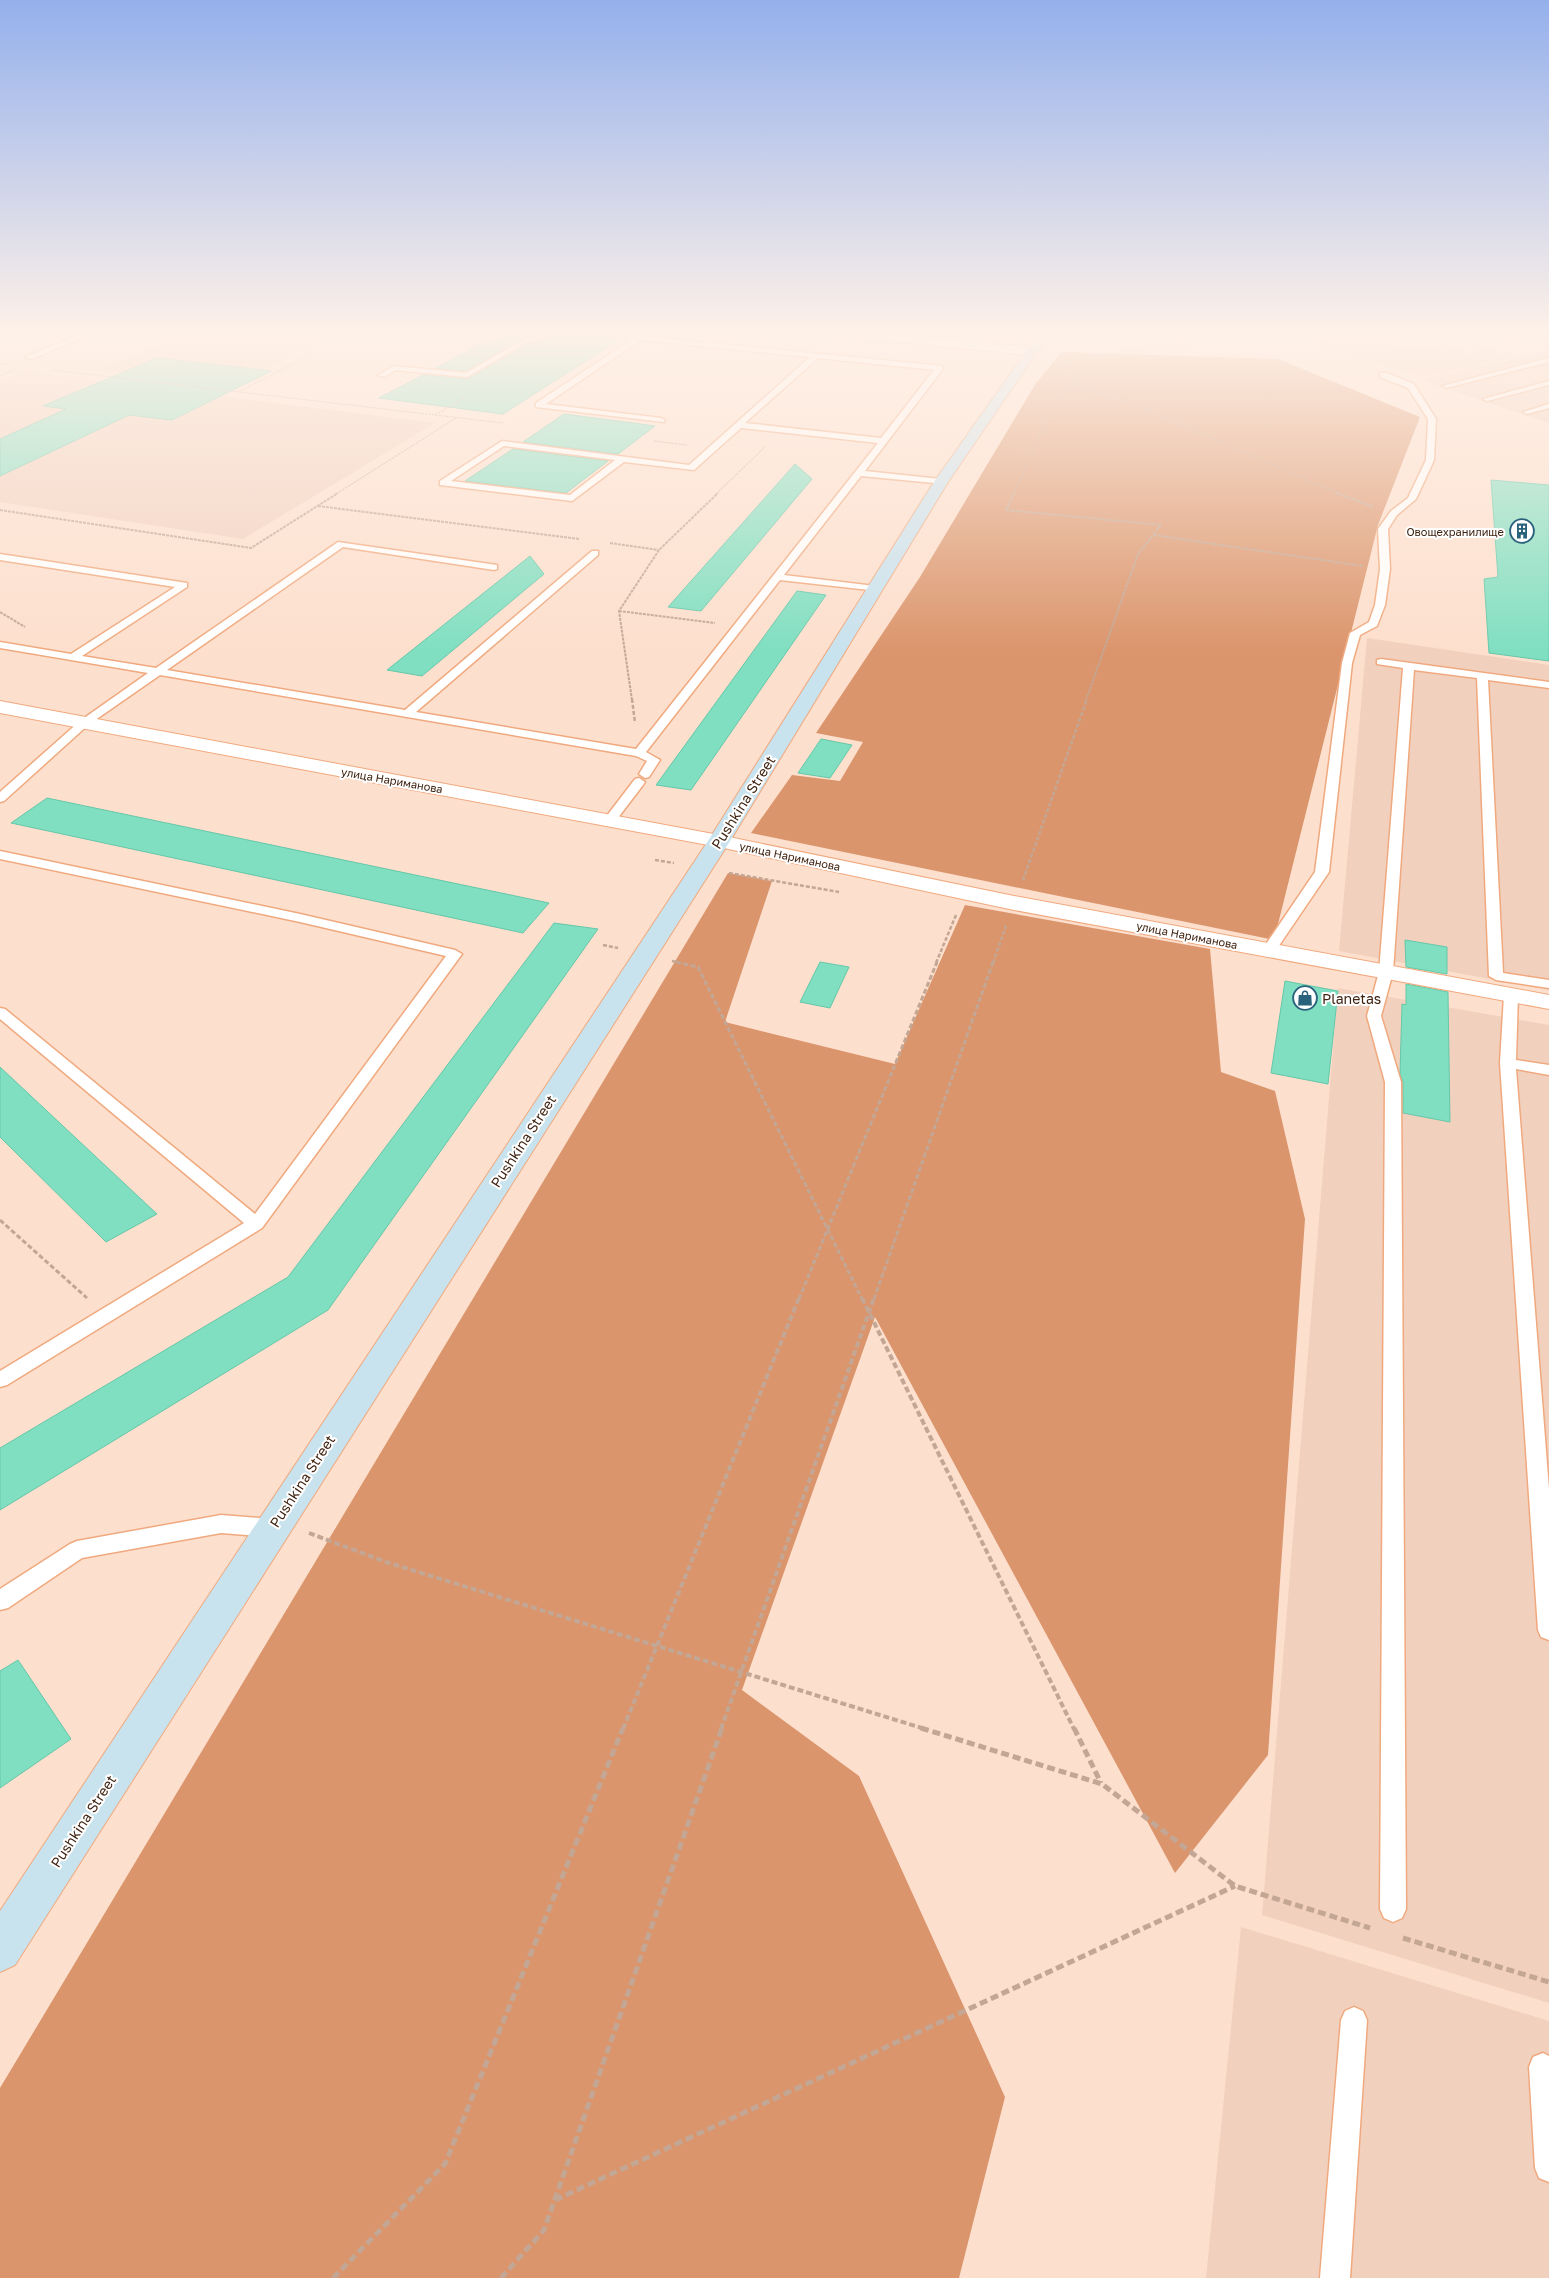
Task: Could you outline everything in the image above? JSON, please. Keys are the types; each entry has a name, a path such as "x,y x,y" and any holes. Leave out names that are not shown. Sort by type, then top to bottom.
{"street":[{"name":"Pushkina Street","path":"0,1950 274,1524 719,841 941,482 971,439"},
{"name":"улица Нариманова","path":"0,708 610,820 1014,903 1549,1002"}],"lane":[{"path":"622,459 572,498 443,483 502,443 691,468 723,439"},
{"path":"868,439 883,441"},
{"path":"1269,950 1322,872 1347,663 1355,633 1373,624 1380,605 1385,569 1383,529 1394,512 1412,500 1430,460 1431,439"},
{"path":"639,753 883,441"},
{"path":"859,473 941,482"},
{"path":"0,798 84,724 157,671 341,544 494,567"},
{"path":"408,713 595,553"},
{"path":"0,556 184,585 74,657"},
{"path":"778,577 875,589"},
{"path":"0,645 639,753 654,760 610,820"},
{"path":"1382,662 1549,685"},
{"path":"1393,1909 1393,1082 1374,1016 1386,972 1409,666"},
{"path":"1482,676 1496,976 1549,984"},
{"path":"0,855 300,918 455,954 256,1224 0,1380"},
{"path":"1511,995 1508,1063 1549,1630"},
{"path":"0,1012 256,1224"},
{"path":"1508,1063 1549,1070"},
{"path":"0,1601 77,1550 221,1524 274,1524"},
{"path":"1335,2278 1354,2020"},
{"path":"1543,2067 1549,2168"}],"path":[{"path":"0,510 251,548 422,439"},
{"path":"501,2278 544,2230 1138,554 1161,525 1006,510 1039,439"},
{"path":"1215,439 1350,499 1394,512"},
{"path":"654,441 714,448"},
{"path":"639,753 619,611 660,550 765,447"},
{"path":"316,506 581,540"},
{"path":"1153,535 1385,569"},
{"path":"610,543 660,550"},
{"path":"619,611 739,626"},
{"path":"333,2278 445,2164 957,914"},
{"path":"603,945 698,968 1102,1784"},
{"path":"0,1220 106,1316"},
{"path":"274,1524 386,1562 1102,1784 1235,1886 1378,1930"},
{"path":"555,2200 1235,1886"},
{"path":"1397,1936 1549,1982"}],"shaded area":[{"path":"0,439 408,439 243,539 0,502"},
{"path":"1002,439 1411,439 1378,525 1274,940 751,833 792,775 840,781 863,742 816,733 920,577"},
{"path":"1367,638 1549,665 1549,990 1339,951"},
{"path":"728,873 772,881 725,1022 895,1064 965,905 1210,949 1221,1072 1275,1091 1305,1219 1268,1755 1175,1873 875,1317 742,1690 859,1776 1005,2097 959,2278 0,2278 0,2088"},
{"path":"1338,988 1549,1025 1549,2003 1262,1915"},
{"path":"1241,1927 1549,2021 1549,2278 1206,2278"}],"building":[{"path":"0,439 78,439 0,476"},
{"path":"527,439 637,439 618,454 523,442"},
{"path":"513,449 608,461 566,493 465,481"},
{"path":"795,464 812,479 701,611 668,607"},
{"name":"Овощехранилище","path":"1491,480 1549,485 1549,661 1489,653 1484,579 1498,577"},
{"path":"530,556 544,574 422,676 387,670"},
{"path":"797,591 826,595 691,790 656,785"},
{"path":"821,739 852,745 830,778 798,773"},
{"path":"47,798 549,903 523,933 11,823"},
{"path":"554,923 598,929 328,1310 0,1510 0,1448 288,1277"},
{"path":"1405,940 1447,947 1447,974 1406,967"},
{"path":"820,962 849,967 830,1008 800,1002"},
{"path":"1285,981 1338,991 1328,1084 1271,1073"},
{"path":"1406,984 1448,992 1450,1122 1403,1113 1403,1082 1400,1074 1402,1004 1406,1005"},
{"path":"0,1067 157,1214 106,1242 0,1137"},
{"path":"18,1660 71,1739 0,1788 0,1671"}],"place":[{"name":"Овощехранилище","path":"1522,531"},
{"name":"Planetas","path":"1305,998"}]}
